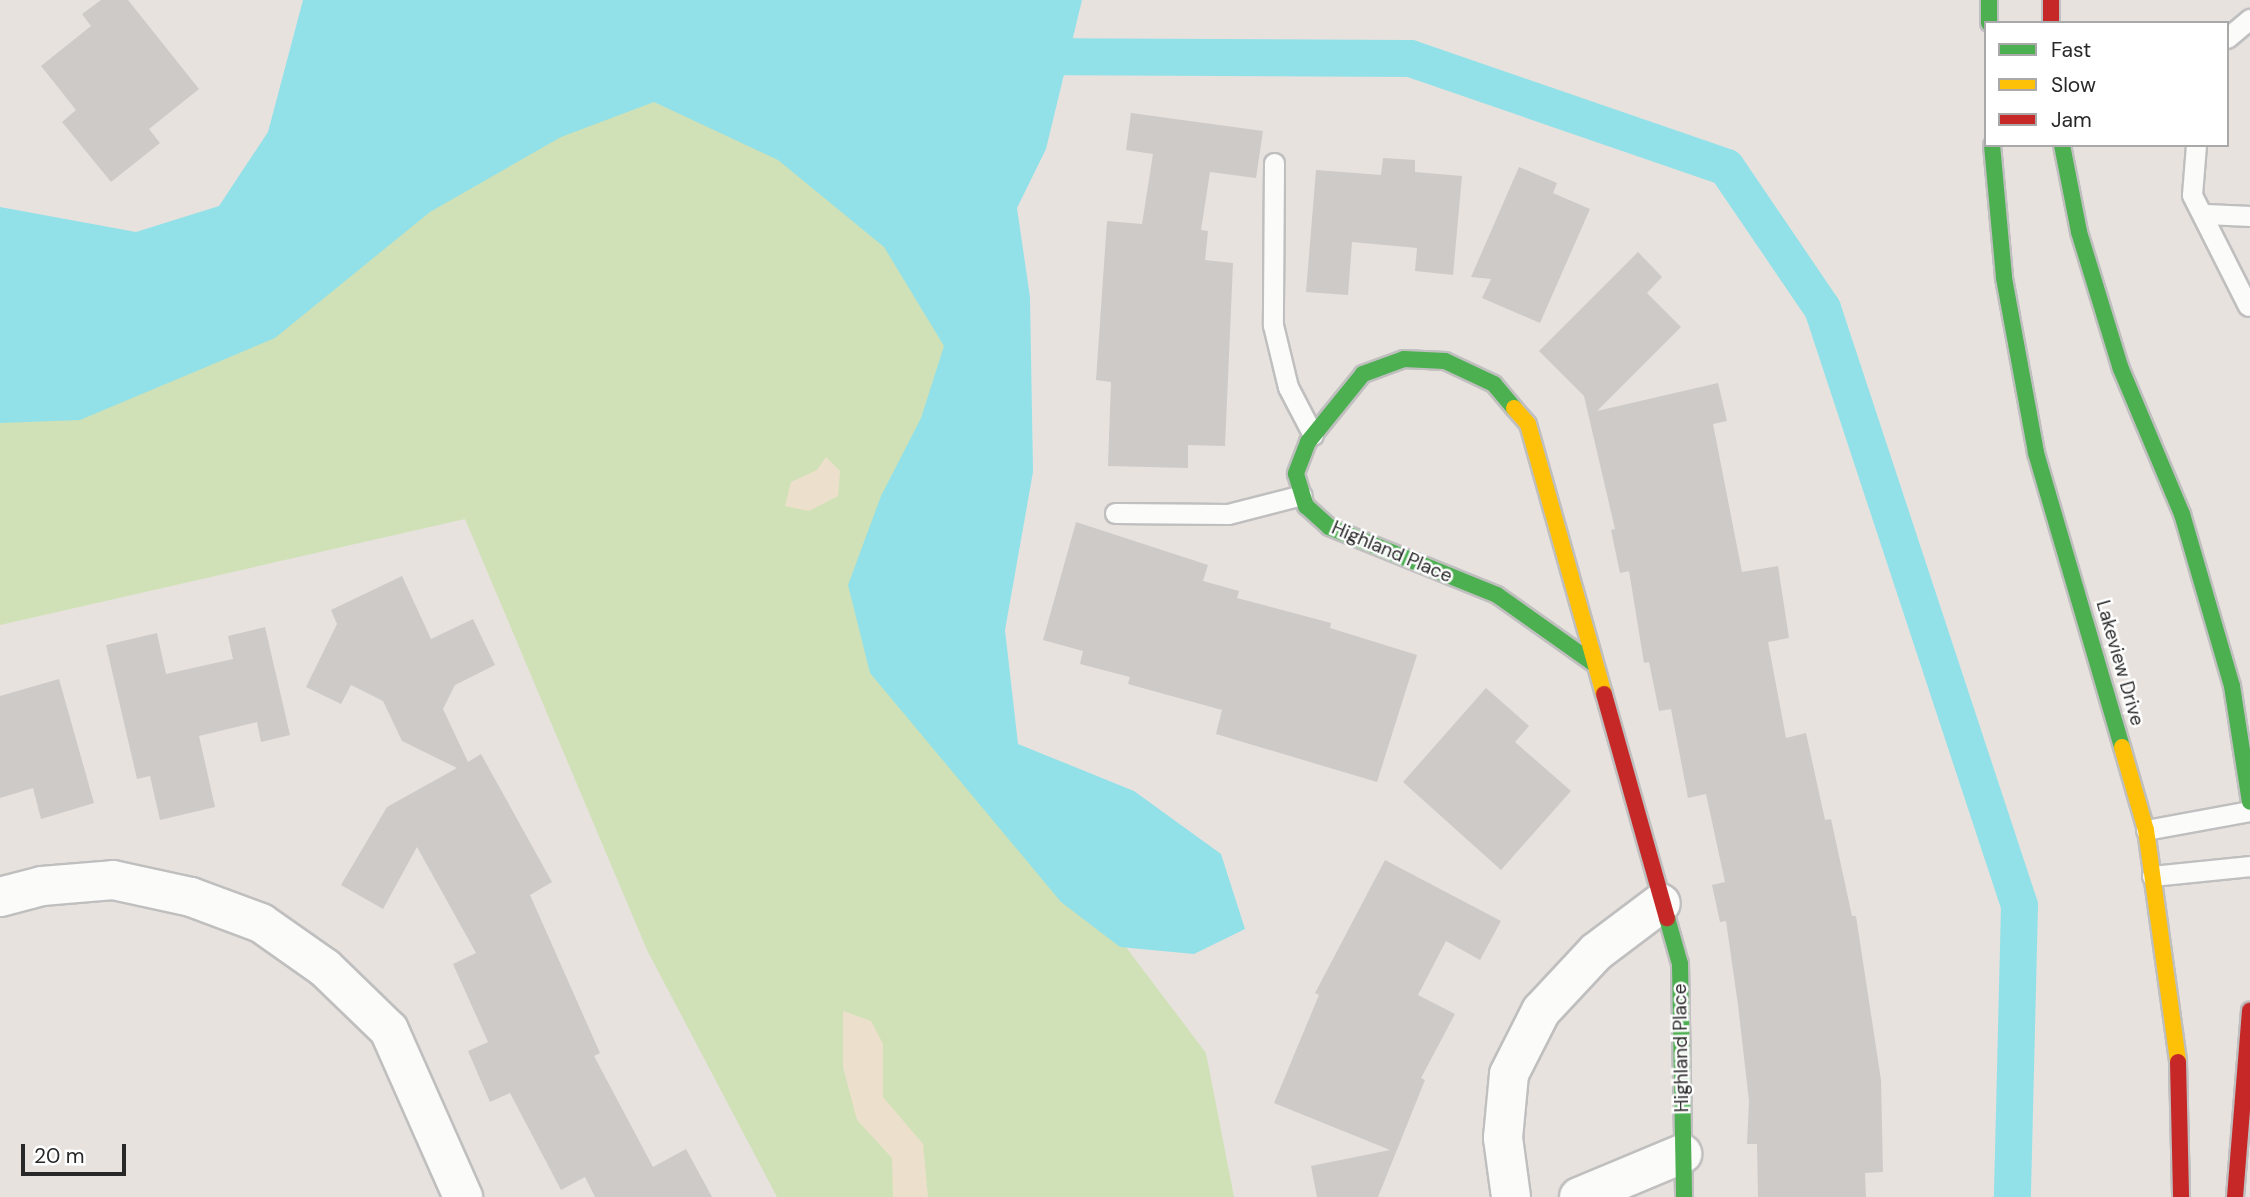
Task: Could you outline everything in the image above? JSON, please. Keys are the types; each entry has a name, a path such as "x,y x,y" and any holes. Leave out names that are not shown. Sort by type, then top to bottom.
{"street":[{"path":"1989,0 1989,21"},
{"path":"2051,0 2051,21"},
{"name":"Lakeview Drive","path":"1992,147 2004,278 2036,453 2146,831 2182,1093 2181,1197"},
{"path":"2062,147 2079,232 2121,369 2182,514 2232,686 2250,802"},
{"name":"Highland Place","path":"1593,663 1497,595 1329,527 1306,506 1296,474 1313,435 1363,374 1404,359 1445,361 1494,384 1528,424 1593,663 1680,964 1684,1197"},
{"path":"0,897 42,886 113,880 191,897 261,923 325,968 389,1030 463,1197"},
{"path":"1511,1197 1503,1138 1510,1074 1536,1021 1595,952 1661,902"},
{"path":"2235,1197 2250,1010"},
{"path":"1579,1197 1682,1154"}],"lane":[{"path":"2229,36 2250,19"},
{"path":"2196,147 2192,195 2206,214 2249,309"},
{"path":"1274,163 1273,325 1288,387 1313,435"},
{"path":"2206,214 2250,216"},
{"path":"1115,513 1228,514 1277,506 1302,495"},
{"path":"2146,831 2250,811"},
{"path":"2152,876 2250,866"}],"green space":[{"path":"621,0 948,243 992,770 1206,1053 1234,1197 777,1197 647,950 465,519 0,625 0,273 292,296"}],"sand":[{"path":"826,457 840,471 838,496 809,511 785,506 791,482 817,470"},
{"path":"843,1011 871,1021 883,1044 883,1097 923,1144 928,1197 893,1197 892,1158 857,1120 843,1067"}],"water":[{"path":"303,0 1082,0 1046,149 1017,208 1030,297 1033,472 1005,630 1018,744 1134,791 1221,854 1245,929 1194,954 1120,947 1061,902 870,673 848,585 881,496 921,418 944,346 884,247 778,160 654,102 561,137 430,212 275,338 80,420 0,423 0,207 136,232 219,206 268,132"}],"building":[{"path":"101,0 128,0 199,89 149,129 160,143 111,182 62,122 76,110 41,66 91,26 82,14"},
{"path":"1131,113 1263,131 1256,178 1210,172 1201,230 1208,231 1205,260 1233,263 1225,446 1188,445 1188,468 1108,466 1111,382 1096,380 1107,221 1142,224 1153,154 1126,150"},
{"path":"1383,158 1415,160 1415,172 1462,176 1453,275 1415,271 1417,248 1352,242 1348,295 1306,292 1316,170 1381,175"},
{"path":"1519,167 1557,183 1553,193 1590,209 1540,323 1482,298 1491,279 1471,277"},
{"path":"1638,252 1662,277 1647,293 1681,327 1597,411 1718,383 1727,421 1713,424 1742,572 1778,566 1789,638 1768,642 1786,738 1806,733 1825,820 1831,819 1852,916 1856,916 1881,1080 1883,1172 1865,1173 1866,1197 1758,1197 1757,1144 1747,1144 1749,1101 1726,921 1720,922 1712,885 1725,882 1706,794 1688,798 1671,709 1659,711 1649,662 1644,663 1629,571 1620,573 1611,530 1615,529 1584,396 1539,351"},
{"path":"1076,522 1208,565 1203,581 1239,591 1237,598 1331,623 1330,628 1417,655 1377,782 1216,734 1222,710 1128,684 1130,677 1080,664 1083,651 1043,640"},
{"path":"402,576 431,639 473,619 495,665 455,685 443,709 468,762 481,754 552,882 530,895 600,1053 594,1056 653,1167 686,1149 712,1197 595,1197 585,1177 561,1190 510,1093 490,1102 468,1051 488,1042 453,964 476,953 417,847 383,909 341,885 387,807 457,768 402,741 383,701 351,685 341,704 306,687 337,624 331,610"},
{"path":"265,627 290,735 261,742 257,722 199,736 215,807 160,820 150,776 137,779 106,645 157,633 166,674 233,659 228,636"},
{"path":"59,679 94,803 41,819 33,788 0,798 0,696"},
{"path":"1486,688 1529,726 1515,742 1571,791 1501,870 1403,782"},
{"path":"1385,860 1501,921 1480,960 1446,941 1418,995 1455,1014 1421,1078 1425,1080 1378,1197 1317,1197 1311,1166 1390,1150 1274,1103 1319,995 1315,993"}],"waterway":[{"path":"1017,56 1410,58 1726,167 1822,308 2019,905 2012,1197"}],"traffic: fast":[{"path":"1989,0 1989,21"},
{"path":"1992,147 2004,278 2036,453 2122,747"},
{"path":"2062,147 2079,232 2121,369 2182,514 2232,686 2250,802"},
{"path":"1514,408 1494,384 1445,361 1404,359 1363,374 1308,442 1296,474 1306,506 1329,527 1497,595 1593,663"},
{"path":"1667,918 1680,964 1684,1197"}],"traffic: slow":[{"path":"1514,408 1528,424 1604,694"},
{"path":"2122,747 2146,830 2178,1062"}],"traffic: jam":[{"path":"2051,0 2051,21"},
{"path":"1604,694 1667,918"},
{"path":"2235,1197 2250,1011"},
{"path":"2178,1062 2181,1197"}]}
